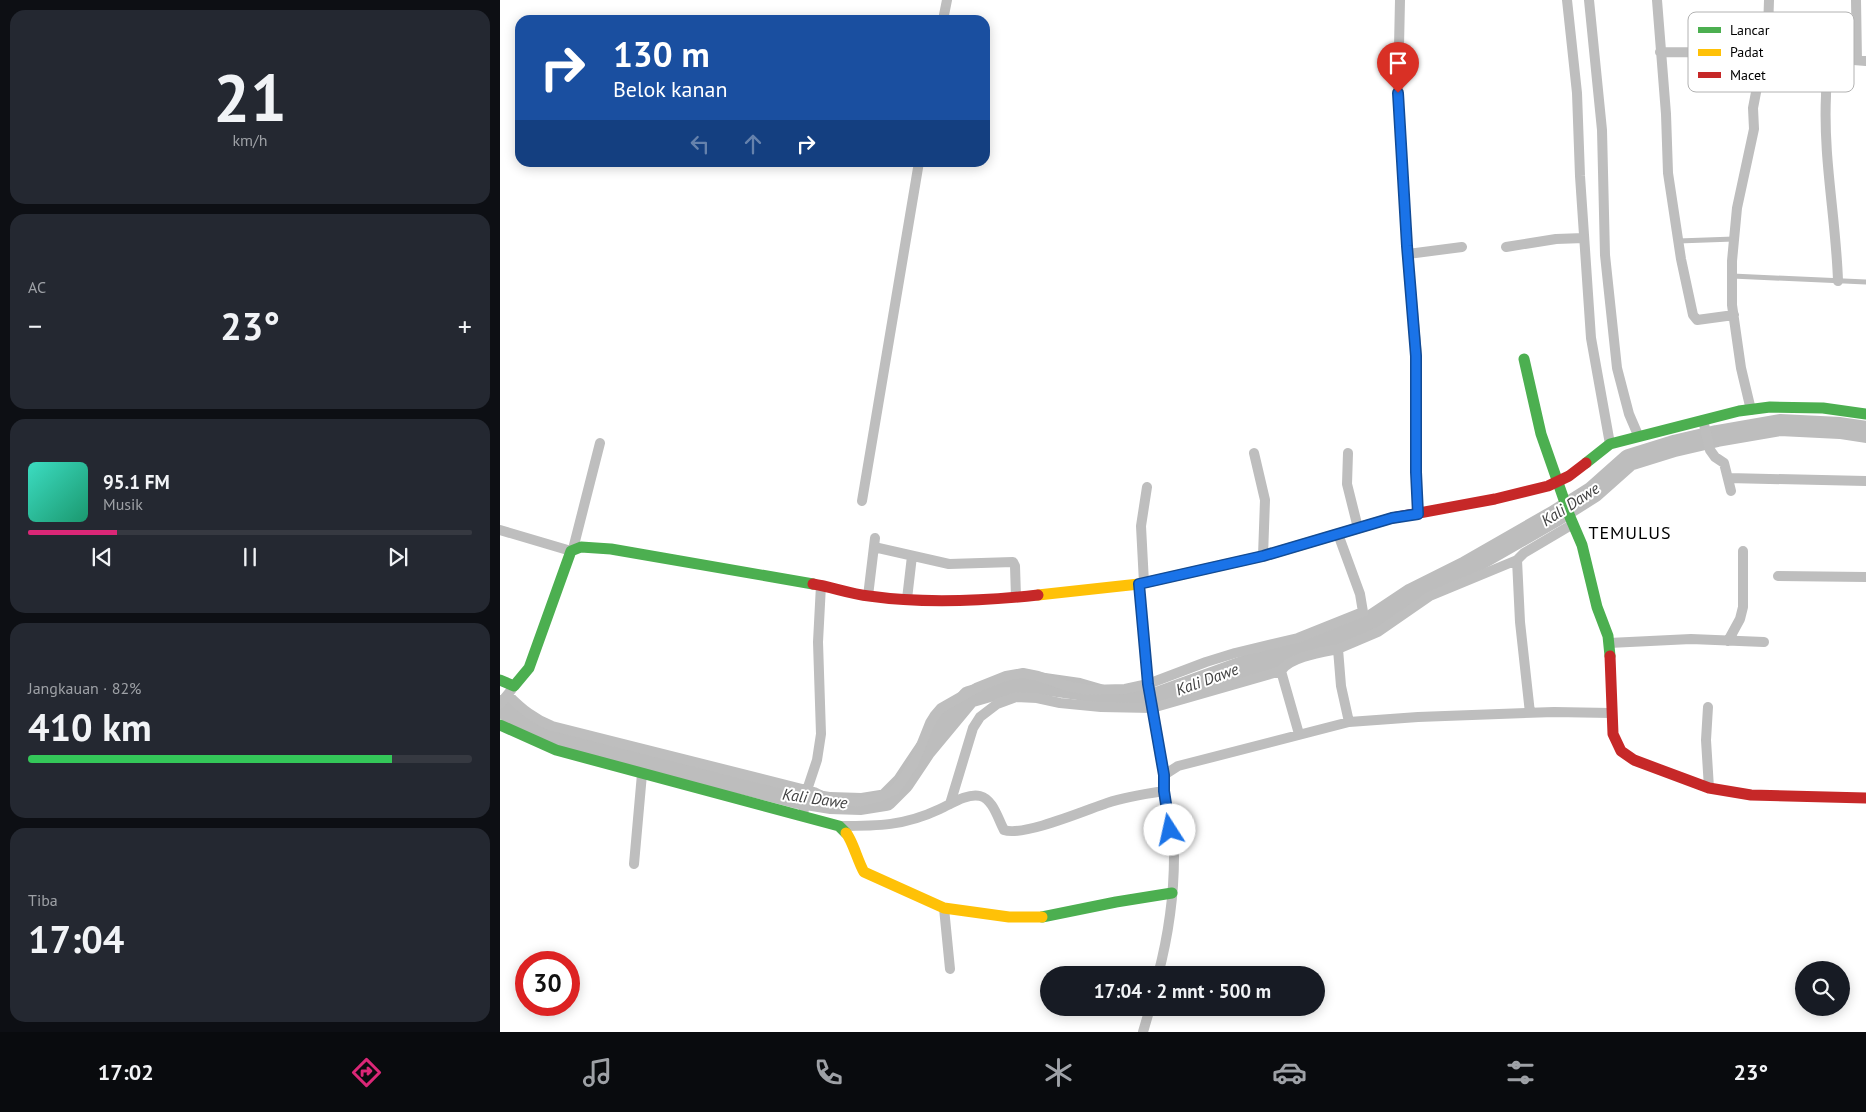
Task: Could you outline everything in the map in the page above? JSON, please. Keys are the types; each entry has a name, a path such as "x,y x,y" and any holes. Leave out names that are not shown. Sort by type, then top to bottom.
{"street":[{"path":"944,15 947,0"},
{"path":"1400,0 1398,93 1416,356 1418,514"},
{"path":"1567,0 1577,93 1580,176 1591,338 1610,444"},
{"path":"1589,0 1602,130 1605,255 1618,368 1629,414 1638,435"},
{"path":"1657,0 1666,114 1668,173 1690,306 1695,318 1700,320 1734,315"},
{"path":"1856,0 1862,61"},
{"path":"1660,52 1688,52"},
{"path":"1751,410 1741,368 1734,315 1732,276 1737,208 1754,129 1754,108 1757,92"},
{"path":"1826,92 1827,152 1837,243 1838,281"},
{"path":"862,501 918,167"},
{"path":"1506,247 1556,239 1584,238"},
{"path":"1408,254 1462,247"},
{"path":"1524,359 1532,403 1571,520 1582,545 1597,607 1609,643 1613,734 1621,751 1634,760 1709,788 1751,795 1866,798"},
{"path":"500,530 572,550 591,546 611,549 821,585 868,596 907,599 1001,599 1142,583 1263,556 1392,518 1560,488 1610,444 1638,435 1702,420 1770,407 1823,408 1866,414"},
{"path":"1702,420 1714,457 1724,463 1731,491"},
{"path":"506,696 529,668 572,550 600,443"},
{"path":"1254,453 1265,500 1263,556"},
{"path":"1348,453 1347,484 1358,528"},
{"path":"1728,478 1866,481"},
{"path":"1147,487 1141,526 1142,583 1149,688 1164,775 1164,791 1174,854 1172,893 1160,966"},
{"path":"950,804 973,728 980,717 997,704 1016,697 1100,707 1152,706 1281,671 1288,664 1309,656 1338,649 1378,632 1430,596 1517,560 1571,520"},
{"path":"500,725 556,750 642,774 805,802 826,798 858,802 879,797 895,790 914,763 930,723 934,715 941,708 976,688 1006,676 1023,673 1087,690 1149,688 1206,662 1298,638 1363,612 1360,594 1338,534"},
{"path":"868,596 874,542 912,556 949,564 1013,562 1015,566 1016,597"},
{"path":"1728,641 1740,620 1743,607 1743,551"},
{"path":"907,599 912,556"},
{"path":"1517,560 1520,622 1530,713"},
{"path":"1778,576 1866,577"},
{"path":"805,802 817,760 821,734 818,642 821,585"},
{"path":"1609,643 1691,639 1764,642"},
{"path":"1338,649 1341,686 1349,722"},
{"path":"1281,671 1299,734"},
{"path":"500,680 506,696 538,721 805,802 839,826 849,836 856,860 864,872 944,908 1009,918 1037,918 1172,893"},
{"path":"1708,706 1706,740 1709,788"},
{"path":"1164,775 1178,766 1349,722 1418,717 1554,712 1611,714"},
{"path":"634,864 642,774"},
{"path":"839,826 881,826 913,820 963,798 981,796 991,806 1004,830 1010,832 1020,831 1076,815 1117,800 1164,791"},
{"path":"944,908 950,969"},
{"path":"1144,1032 1148,1016"}],"lane":[{"path":"1678,241 1734,239"},
{"path":"1732,276 1866,282"}],"waterway":[{"name":"Kali Dawe","path":"500,706 551,737 594,751 799,798 830,803 861,804 886,800 903,783 925,750 969,697 1030,682 1079,689 1117,700 1154,699 1248,665 1321,645 1367,624 1412,594 1466,567 1555,516 1593,492 1629,460 1674,446 1717,436 1780,425 1840,428 1866,432"}],"traffic: fast":[{"path":"1524,359 1541,434 1570,517 1582,545 1597,607 1608,636 1610,656"},
{"path":"1586,463 1610,444 1739,411 1770,407 1823,408 1866,414"},
{"path":"500,680 514,686 529,668 571,551 581,547 611,549 813,584"},
{"path":"500,725 556,750 839,826 846,833"},
{"path":"1042,917 1172,893"}],"traffic: slow":[{"path":"1038,595 1139,584 1263,556 1392,518"},
{"path":"846,833 851,840 864,872 944,908 1009,917 1042,917"}],"traffic: jam":[{"path":"1392,518 1495,499 1548,486 1569,476 1586,463"},
{"path":"813,584 862,595 911,600 975,600 1038,595"},
{"path":"1610,656 1613,734 1621,751 1634,760 1709,788 1751,795 1866,798"}],"district":[{"name":"TEMULUS","path":"1630,532"}],"route":[{"path":"1170,830 1164,791 1164,775 1148,684 1139,584 1263,556 1306,545 1392,518 1418,514 1414,312 1407,246 1398,93"}]}
